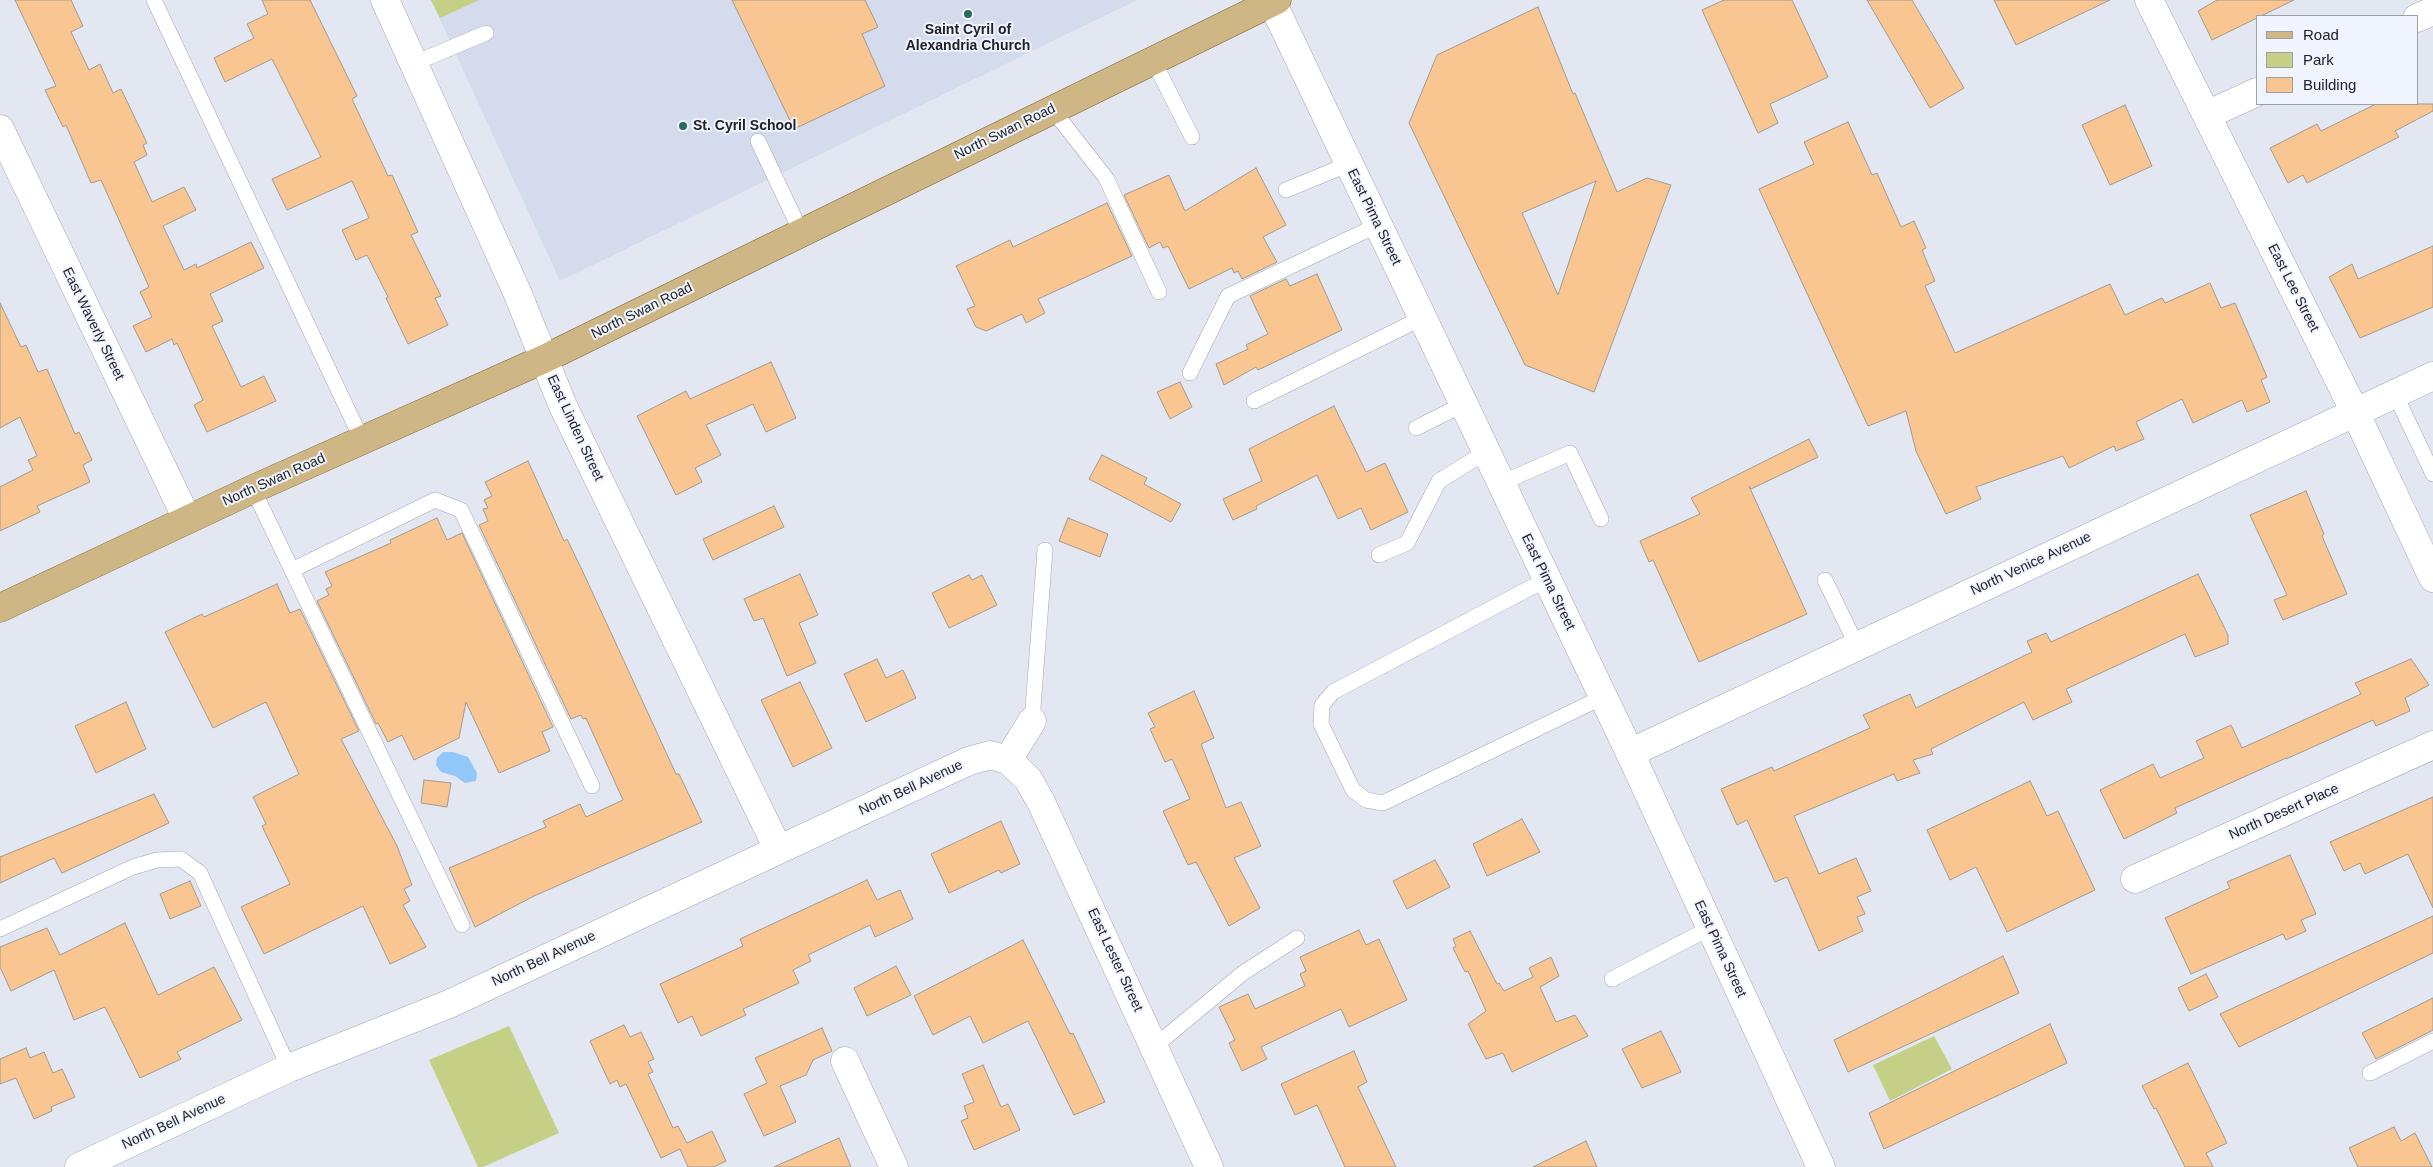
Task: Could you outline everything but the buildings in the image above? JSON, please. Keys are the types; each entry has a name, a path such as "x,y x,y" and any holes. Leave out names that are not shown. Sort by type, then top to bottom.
{"main road":[{"name":"North Swan Road","path":"0,608 187,519 544,359 1273,1"}],"street":[{"name":"East Linden Street","path":"385,0 517,292 563,406 778,849"},
{"name":"East Lee Street","path":"2149,0 2355,412 2433,578"},
{"name":"East Pima Street","path":"1273,1 1348,164 1630,753 1820,1167"},
{"path":"2418,18 2433,11"},
{"path":"2206,115 2256,92"},
{"name":"East Waverly Street","path":"0,129 187,519"},
{"name":"North Venice Avenue","path":"1630,753 2433,376"},
{"path":"1008,760 1032,721"},
{"name":"North Desert Place","path":"2135,879 2433,745"},
{"name":"North Bell Avenue","path":"79,1167 289,1068 449,1004 778,849 969,762 990,755 1008,760"},
{"name":"East Lester Street","path":"1008,760 1028,779 1041,802 1156,1046 1209,1167"},
{"path":"845,1061 894,1167"}],"lane":[{"path":"154,0 362,440"},
{"path":"415,64 486,33"},
{"path":"1153,60 1192,137"},
{"path":"1052,109 1106,178 1159,292"},
{"path":"758,141 801,232"},
{"path":"1286,190 1348,164"},
{"path":"1190,372 1228,296 1378,226"},
{"path":"1254,401 1422,318"},
{"path":"2395,394 2433,474"},
{"path":"1416,428 1464,404"},
{"path":"1379,555 1407,543 1439,481 1486,452"},
{"path":"1501,483 1570,453 1601,519"},
{"path":"253,489 462,925"},
{"path":"292,570 435,500 461,510 592,786"},
{"path":"1032,721 1044,550"},
{"path":"1547,579 1333,692 1322,705 1321,724 1353,790 1366,800 1383,803 1603,697"},
{"path":"1825,580 1857,646"},
{"path":"0,929 133,867 157,860 181,859 200,873 289,1068"},
{"path":"1612,979 1710,928"},
{"path":"1156,1046 1243,973 1297,938"},
{"path":"2370,1073 2433,1042"}],"shaded area":[{"name":"St. Cyril School","path":"431,0 1137,0 560,281"}],"green space":[{"path":"431,0 479,0 440,18"},
{"path":"509,1026 559,1133 483,1167 478,1167 429,1060"},
{"path":"1934,1036 1952,1069 1890,1101 1873,1065"}],"water":[{"path":"443,752 453,752 468,757 477,773 476,781 465,783 455,776 441,772 436,765 437,758"}],"place":[{"name":"Saint Cyril of Alexandria Church","path":"968,14"},
{"name":"St. Cyril School","path":"683,126"}]}
